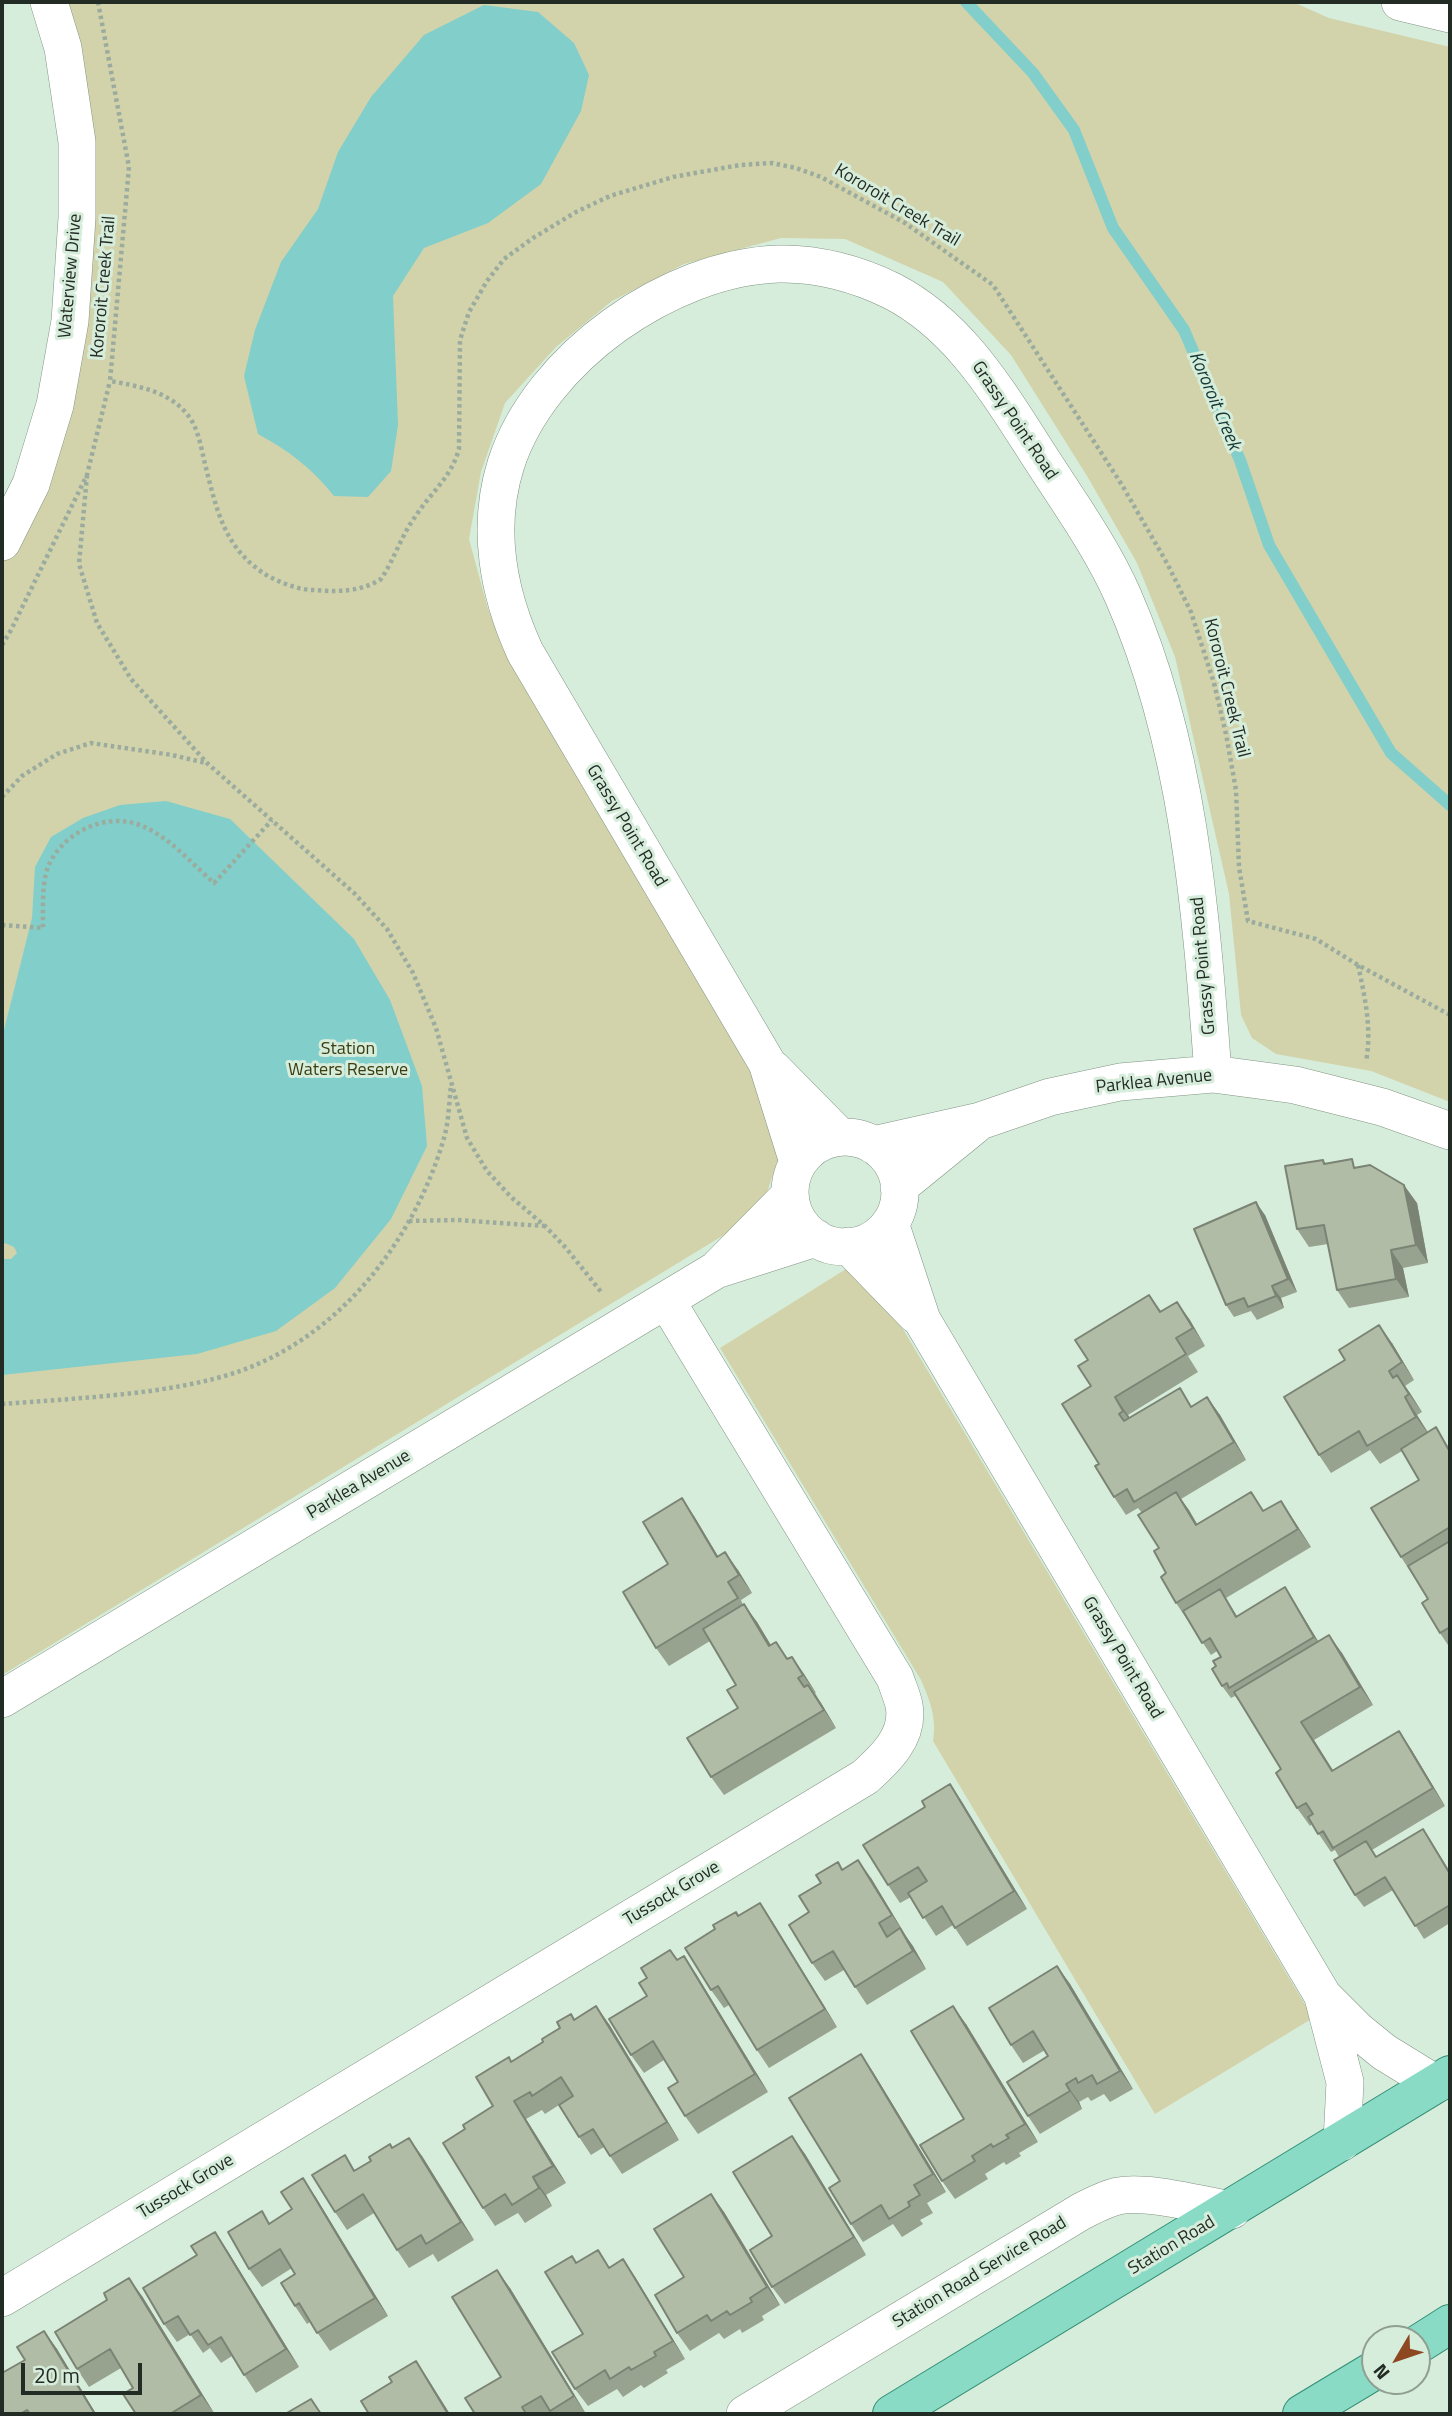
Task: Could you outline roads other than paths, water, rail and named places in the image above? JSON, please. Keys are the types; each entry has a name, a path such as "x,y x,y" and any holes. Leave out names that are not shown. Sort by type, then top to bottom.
{"main road":[{"name":"Station Road","path":"892,2414 1443,2080"},
{"path":"1431,2337 1450,2325"},
{"path":"1302,2414 1361,2378"}],"street":[{"name":"Waterview Drive","path":"2,542 31,484 55,405 70,321 77,218 77,142 63,48 49,2"},
{"path":"1401,2 1450,14"},
{"name":"Grassy Point Road","path":"794,1178 767,1063 525,652 512,623 502,589 497,556 496,513 505,466 521,428 538,400 567,364 648,305 690,283 731,271 778,264 814,266 850,274 891,290 925,312 957,339 988,377 1093,541 1122,592 1156,679 1177,768 1195,875 1213,1074"},
{"name":"Grassy Point Road","path":"767,1063 856,1141"},
{"name":"Parklea Avenue","path":"856,1141 980,1121 1050,1097 1120,1082 1213,1074 1295,1085 1359,1100 1450,1131"},
{"name":"Parklea Avenue","path":"899,1187 980,1121"},
{"path":"856,1141 892,1163 899,1187 899,1200 890,1223 872,1240 833,1242 797,1220 794,1178 816,1145 856,1141"},
{"name":"Parklea Avenue","path":"716,1270 794,1178"},
{"name":"Grassy Point Road","path":"890,1223 922,1320 1323,1996 1384,2052 1443,2080"},
{"name":"Grassy Point Road","path":"833,1242 922,1320"},
{"name":"Parklea Avenue","path":"2,1699 716,1270 833,1242"},
{"name":"Tussock Grove","path":"2,2298 865,1777 893,1749 902,1729 905,1707 895,1678 666,1300"},
{"name":"Grassy Point Road","path":"1323,1996 1345,2082 1342,2142"},
{"name":"Station Road Service Road","path":"745,2414 1103,2201 1120,2196 1140,2195 1232,2210"}],"water":[{"path":"484,5 538,12 574,43 589,75 581,111 541,184 488,223 424,248 393,296 398,425 391,471 368,497 334,496 299,461 258,434 244,376 255,330 281,262 318,209 338,152 371,97 424,35"},
{"path":"166,801 230,819 354,939 390,1000 422,1086 427,1146 391,1219 335,1288 276,1331 197,1354 2,1375 2,1259 11,1259 17,1253 14,1247 5,1243 2,1246 2,1038 32,918 35,867 51,837 83,818 120,805"}],"waterway":[{"name":"Kororoit Creek","path":"966,2 1033,73 1074,130 1113,228 1184,330 1240,460 1269,545 1391,753 1450,805"}],"park label":[{"name":"Station Waters Reserve","path":"348,1060"}]}
